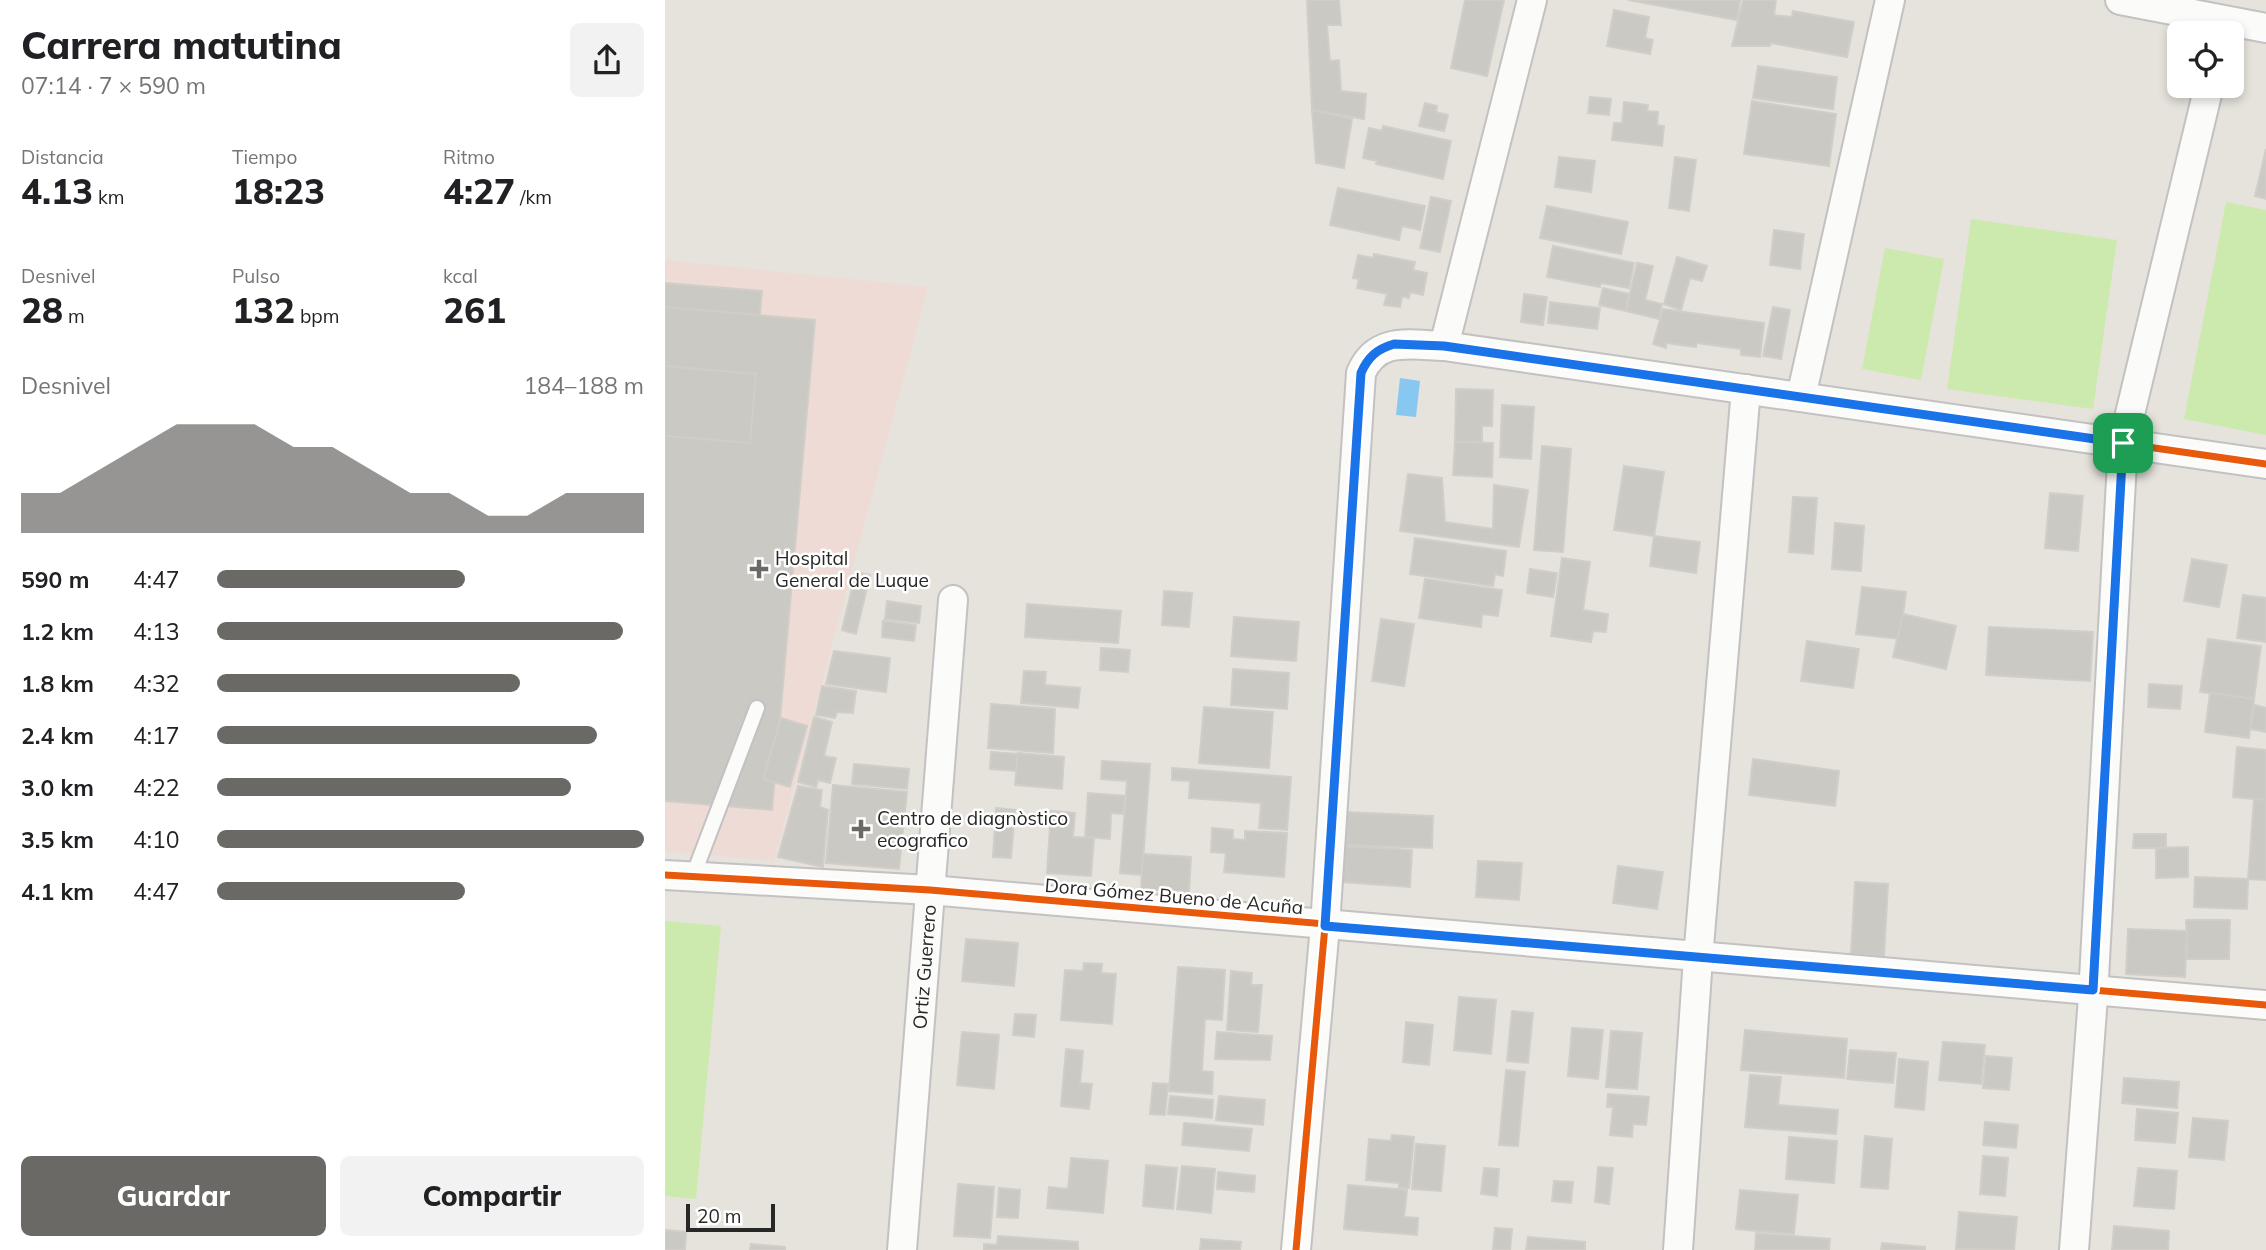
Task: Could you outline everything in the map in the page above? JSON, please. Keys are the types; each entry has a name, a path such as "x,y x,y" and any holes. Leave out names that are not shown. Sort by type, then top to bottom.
{"street":[{"path":"1444,346 1532,0"},
{"path":"1801,397 1890,0"},
{"path":"2120,0 2266,28"},
{"path":"2074,1250 2093,990 2123,443 2206,98"},
{"path":"1296,1250 1325,926 1361,373 1366,361 1383,347 1394,344 1444,346 2266,464"},
{"path":"1678,1250 1698,958 1746,389"},
{"name":"Ortiz Guerrero","path":"902,1250 953,600"},
{"name":"Dora Gómez Bueno de Acuña","path":"665,875 930,890 2266,1005"}],"lane":[{"path":"693,876 757,709"}],"shaded area":[{"name":"Hospital General de Luque","path":"665,260 928,287 774,861 665,851"}],"green space":[{"path":"2226,202 2266,210 2266,435 2184,419"},
{"path":"1971,219 2117,240 2093,409 1947,389"},
{"path":"1885,248 1944,259 1921,380 1862,369"},
{"path":"665,921 721,926 696,1199 665,1196"}],"water":[{"path":"1400,378 1420,381 1416,417 1396,415"}],"building":[{"path":"1307,0 1339,0 1341,25 1327,25 1330,61 1339,60 1341,91 1366,94 1364,119 1312,110"},
{"path":"1465,0 1504,0 1487,76 1451,68"},
{"path":"1628,0 1740,0 1737,20"},
{"path":"1743,0 1776,0 1774,15 1792,17 1793,11 1854,22 1847,57 1771,43 1770,46 1732,46"},
{"path":"1614,10 1649,17 1645,38 1653,40 1650,54 1607,46"},
{"path":"1758,66 1837,77 1833,109 1753,98"},
{"path":"1590,97 1611,99 1609,115 1588,113"},
{"path":"1752,101 1836,114 1829,166 1744,154"},
{"path":"1624,102 1648,105 1647,111 1658,112 1657,125 1664,126 1662,146 1612,140 1614,123 1622,123"},
{"path":"1425,103 1437,106 1436,112 1448,115 1444,131 1419,126"},
{"path":"1312,110 1352,119 1344,168 1316,163"},
{"path":"1383,126 1451,141 1443,179 1376,164 1377,161 1363,158 1369,128 1382,131"},
{"path":"2266,149 2266,199 2255,196"},
{"path":"1559,157 1595,161 1591,192 1555,187"},
{"path":"1675,157 1696,160 1689,211 1669,208"},
{"path":"1338,188 1425,206 1420,230 1402,226 1399,240 1330,225"},
{"path":"1431,197 1451,201 1440,252 1420,248"},
{"path":"1547,206 1628,222 1621,254 1540,238"},
{"path":"1774,230 1804,234 1800,269 1770,265"},
{"path":"1553,246 1634,263 1629,288 1601,283 1600,287 1547,277"},
{"path":"1374,254 1415,262 1413,270 1427,273 1423,295 1410,292 1409,298 1402,296 1400,307 1384,305 1387,294 1357,288 1359,279 1353,278 1358,255 1373,258"},
{"path":"1677,257 1707,266 1702,281 1690,278 1681,310 1664,304"},
{"path":"1637,263 1653,266 1645,300 1662,304 1659,319 1626,311"},
{"path":"665,283 762,291 755,370 665,363"},
{"path":"1603,288 1629,294 1626,311 1599,305"},
{"path":"1524,294 1547,297 1543,325 1521,322"},
{"path":"1550,302 1600,308 1597,329 1548,323"},
{"path":"665,307 815,320 772,810 665,801"},
{"path":"1773,307 1790,310 1781,359 1763,356"},
{"path":"1663,309 1764,323 1760,357 1741,355 1741,349 1696,343 1696,347 1666,343 1666,348 1653,344"},
{"path":"665,366 756,374 750,443 665,436"},
{"path":"1456,389 1493,390 1492,426 1482,426 1482,442 1455,442"},
{"path":"1502,405 1534,407 1531,459 1500,457"},
{"path":"1455,442 1493,443 1492,477 1453,475"},
{"path":"1542,446 1571,449 1563,552 1534,550"},
{"path":"1624,466 1664,472 1654,536 1614,530"},
{"path":"1408,474 1442,478 1445,522 1493,529 1494,485 1528,490 1519,547 1400,531"},
{"path":"2050,493 2083,496 2078,551 2045,548"},
{"path":"1793,497 1817,498 1813,554 1789,552"},
{"path":"1835,523 1864,526 1861,571 1832,569"},
{"path":"1654,536 1700,542 1696,573 1650,566"},
{"path":"1415,538 1506,551 1503,576 1495,574 1493,586 1410,574"},
{"path":"1562,558 1590,562 1583,610 1608,614 1606,632 1593,631 1591,642 1551,636"},
{"path":"2192,559 2227,565 2219,607 2184,601"},
{"path":"1530,569 1557,573 1553,597 1527,593"},
{"path":"856,572 870,575 856,634 842,630"},
{"path":"1425,579 1502,590 1498,616 1482,614 1481,627 1419,618"},
{"path":"1862,587 1906,592 1900,639 1856,634"},
{"path":"1164,591 1192,593 1189,627 1162,625"},
{"path":"2243,595 2266,598 2266,642 2237,638"},
{"path":"887,601 921,606 919,623 885,619"},
{"path":"1027,604 1121,611 1118,643 1025,637"},
{"path":"1903,614 1956,626 1946,669 1893,657"},
{"path":"1234,617 1299,622 1296,661 1231,656"},
{"path":"1381,619 1414,624 1404,686 1372,681"},
{"path":"883,621 916,625 914,641 882,637"},
{"path":"1989,627 2093,632 2090,681 1986,675"},
{"path":"2208,639 2261,646 2254,699 2200,692"},
{"path":"1807,641 1859,649 1853,688 1801,681"},
{"path":"1101,648 1130,650 1128,672 1100,670"},
{"path":"834,651 890,658 886,692 826,684"},
{"path":"1233,669 1289,673 1287,709 1231,705"},
{"path":"1024,671 1046,672 1045,685 1080,688 1078,708 1021,703"},
{"path":"2149,684 2182,686 2180,709 2148,707"},
{"path":"822,686 856,691 853,713 837,712 835,718 816,715"},
{"path":"2210,693 2254,699 2249,738 2205,732"},
{"path":"991,704 1055,709 1053,753 988,748"},
{"path":"2255,705 2266,708 2266,732 2250,729"},
{"path":"1204,707 1273,712 1269,768 1199,763"},
{"path":"814,717 832,722 824,756 836,758 830,783 818,780 816,787 798,782"},
{"path":"781,718 807,726 790,787 763,779"},
{"path":"2237,747 2266,750 2266,800 2233,797"},
{"path":"991,752 1018,754 1016,771 990,769"},
{"path":"1018,753 1064,757 1062,789 1015,785"},
{"path":"1753,759 1839,771 1835,806 1749,795"},
{"path":"1102,761 1150,764 1142,875 1120,873 1127,781 1101,779"},
{"path":"854,764 909,769 907,789 852,784"},
{"path":"1172,768 1291,777 1287,830 1259,828 1261,803 1189,798 1190,781 1172,780"},
{"path":"833,785 907,792 899,869 826,863"},
{"path":"798,786 822,790 820,807 828,810 823,867 778,857"},
{"path":"1088,793 1125,796 1123,814 1111,813 1110,839 1085,837"},
{"path":"2254,799 2266,800 2266,880 2248,879"},
{"path":"996,808 1015,810 1011,858 993,857"},
{"path":"1051,811 1075,813 1073,837 1094,838 1091,876 1047,873"},
{"path":"1345,812 1433,816 1432,848 1344,845"},
{"path":"1212,828 1233,830 1233,839 1245,840 1245,831 1287,833 1284,877 1224,872 1226,853 1211,852"},
{"path":"2134,834 2166,834 2166,848 2133,848"},
{"path":"1344,846 1412,850 1410,887 1342,882"},
{"path":"2188,847 2188,877 2156,878 2156,848"},
{"path":"1143,854 1191,857 1189,892 1141,889"},
{"path":"1478,861 1522,863 1519,900 1476,897"},
{"path":"1618,866 1663,872 1657,909 1613,903"},
{"path":"2195,877 2248,879 2247,909 2194,907"},
{"path":"1855,882 1888,884 1884,956 1851,954"},
{"path":"2186,920 2230,920 2229,959 2187,959"},
{"path":"2128,929 2187,931 2185,977 2126,974"},
{"path":"966,939 1018,943 1014,986 962,981"},
{"path":"1084,963 1102,964 1101,973 1116,974 1112,1024 1061,1020 1065,970 1083,971"},
{"path":"1178,967 1225,970 1222,1020 1205,1019 1202,1071 1213,1072 1212,1094 1169,1091"},
{"path":"1231,971 1252,973 1251,985 1262,985 1258,1032 1227,1030"},
{"path":"1459,997 1496,1000 1491,1054 1454,1050"},
{"path":"1512,1011 1533,1013 1528,1063 1507,1061"},
{"path":"1015,1014 1036,1015 1034,1037 1013,1035"},
{"path":"1406,1022 1433,1025 1429,1065 1403,1062"},
{"path":"1572,1028 1603,1030 1598,1079 1568,1076"},
{"path":"1745,1030 1847,1039 1844,1078 1741,1070"},
{"path":"1611,1031 1642,1033 1637,1089 1606,1087"},
{"path":"962,1032 999,1035 994,1089 957,1085"},
{"path":"1217,1032 1272,1036 1270,1060 1215,1059"},
{"path":"1943,1042 1985,1045 1981,1084 1939,1080"},
{"path":"1066,1049 1083,1051 1080,1083 1092,1084 1089,1109 1061,1106"},
{"path":"1850,1050 1896,1053 1893,1083 1847,1079"},
{"path":"1986,1056 2012,1058 2009,1090 1983,1088"},
{"path":"1899,1059 1928,1062 1924,1110 1895,1107"},
{"path":"1506,1070 1525,1072 1518,1146 1499,1145"},
{"path":"1750,1075 1781,1077 1778,1105 1838,1110 1836,1134 1745,1127"},
{"path":"2124,1078 2179,1082 2177,1108 2122,1103"},
{"path":"1153,1083 1168,1084 1165,1115 1150,1114"},
{"path":"1608,1094 1649,1097 1646,1125 1633,1124 1632,1137 1610,1135 1613,1107 1607,1107"},
{"path":"1170,1096 1213,1100 1212,1118 1168,1114"},
{"path":"1219,1096 1265,1100 1263,1125 1216,1120"},
{"path":"2137,1109 2178,1113 2175,1143 2135,1140"},
{"path":"2193,1118 2228,1121 2224,1160 2189,1157"},
{"path":"1985,1122 2018,1125 2016,1148 1983,1145"},
{"path":"1184,1123 1252,1129 1249,1151 1182,1145"},
{"path":"1392,1135 1414,1137 1409,1188 1399,1188 1399,1183 1366,1180 1369,1139 1391,1141"},
{"path":"1865,1136 1892,1139 1888,1189 1861,1187"},
{"path":"1789,1137 1837,1141 1834,1183 1786,1179"},
{"path":"1416,1144 1445,1146 1441,1191 1412,1189"},
{"path":"1983,1156 2008,1158 2005,1196 1980,1194"},
{"path":"1071,1158 1108,1161 1103,1213 1047,1208 1049,1187 1068,1189"},
{"path":"1146,1165 1177,1168 1173,1209 1143,1206"},
{"path":"1182,1166 1215,1169 1211,1213 1177,1209"},
{"path":"1598,1167 1613,1168 1609,1204 1595,1202"},
{"path":"1484,1168 1499,1169 1497,1196 1481,1194"},
{"path":"2138,1168 2177,1171 2174,1209 2134,1206"},
{"path":"1218,1172 1255,1176 1254,1192 1217,1189"},
{"path":"1554,1181 1573,1182 1571,1203 1552,1201"},
{"path":"958,1184 994,1187 990,1238 954,1236"},
{"path":"1348,1185 1407,1190 1404,1217 1418,1218 1417,1235 1344,1229"},
{"path":"999,1188 1020,1190 1018,1218 997,1217"},
{"path":"1740,1190 1798,1195 1794,1234 1736,1229"},
{"path":"1959,1212 2017,1217 2014,1250 1956,1249"},
{"path":"2114,1226 2169,1231 2168,1250 2112,1250"},
{"path":"1495,1228 1512,1229 1510,1250 1493,1250"},
{"path":"665,1230 686,1232 685,1250 665,1250"},
{"path":"1756,1233 1830,1239 1829,1250 1755,1250"},
{"path":"998,1236 1078,1242 1078,1250 984,1250 984,1244 997,1245"},
{"path":"1528,1237 1585,1242 1585,1250 1526,1250"},
{"path":"1201,1239 1241,1242 1240,1250 1200,1250"},
{"path":"1882,1243 1925,1247 1925,1250 1881,1250"},
{"path":"751,1244 785,1247 785,1250 750,1250"}],"cycle path":[{"path":"1296,1250 1325,926 1361,373 1376,353 1396,345 1444,346 2266,464"},
{"path":"665,875 930,890 2266,1005"}],"place":[{"name":"Hospital General de Luque","path":"759,569"},
{"name":"Centro de diagnòstico ecografico","path":"861,829"}],"route":[{"path":"1394,344 1444,346 2123,443 2093,990 1325,926 1361,373 1366,361 1383,347 1394,344"}]}
